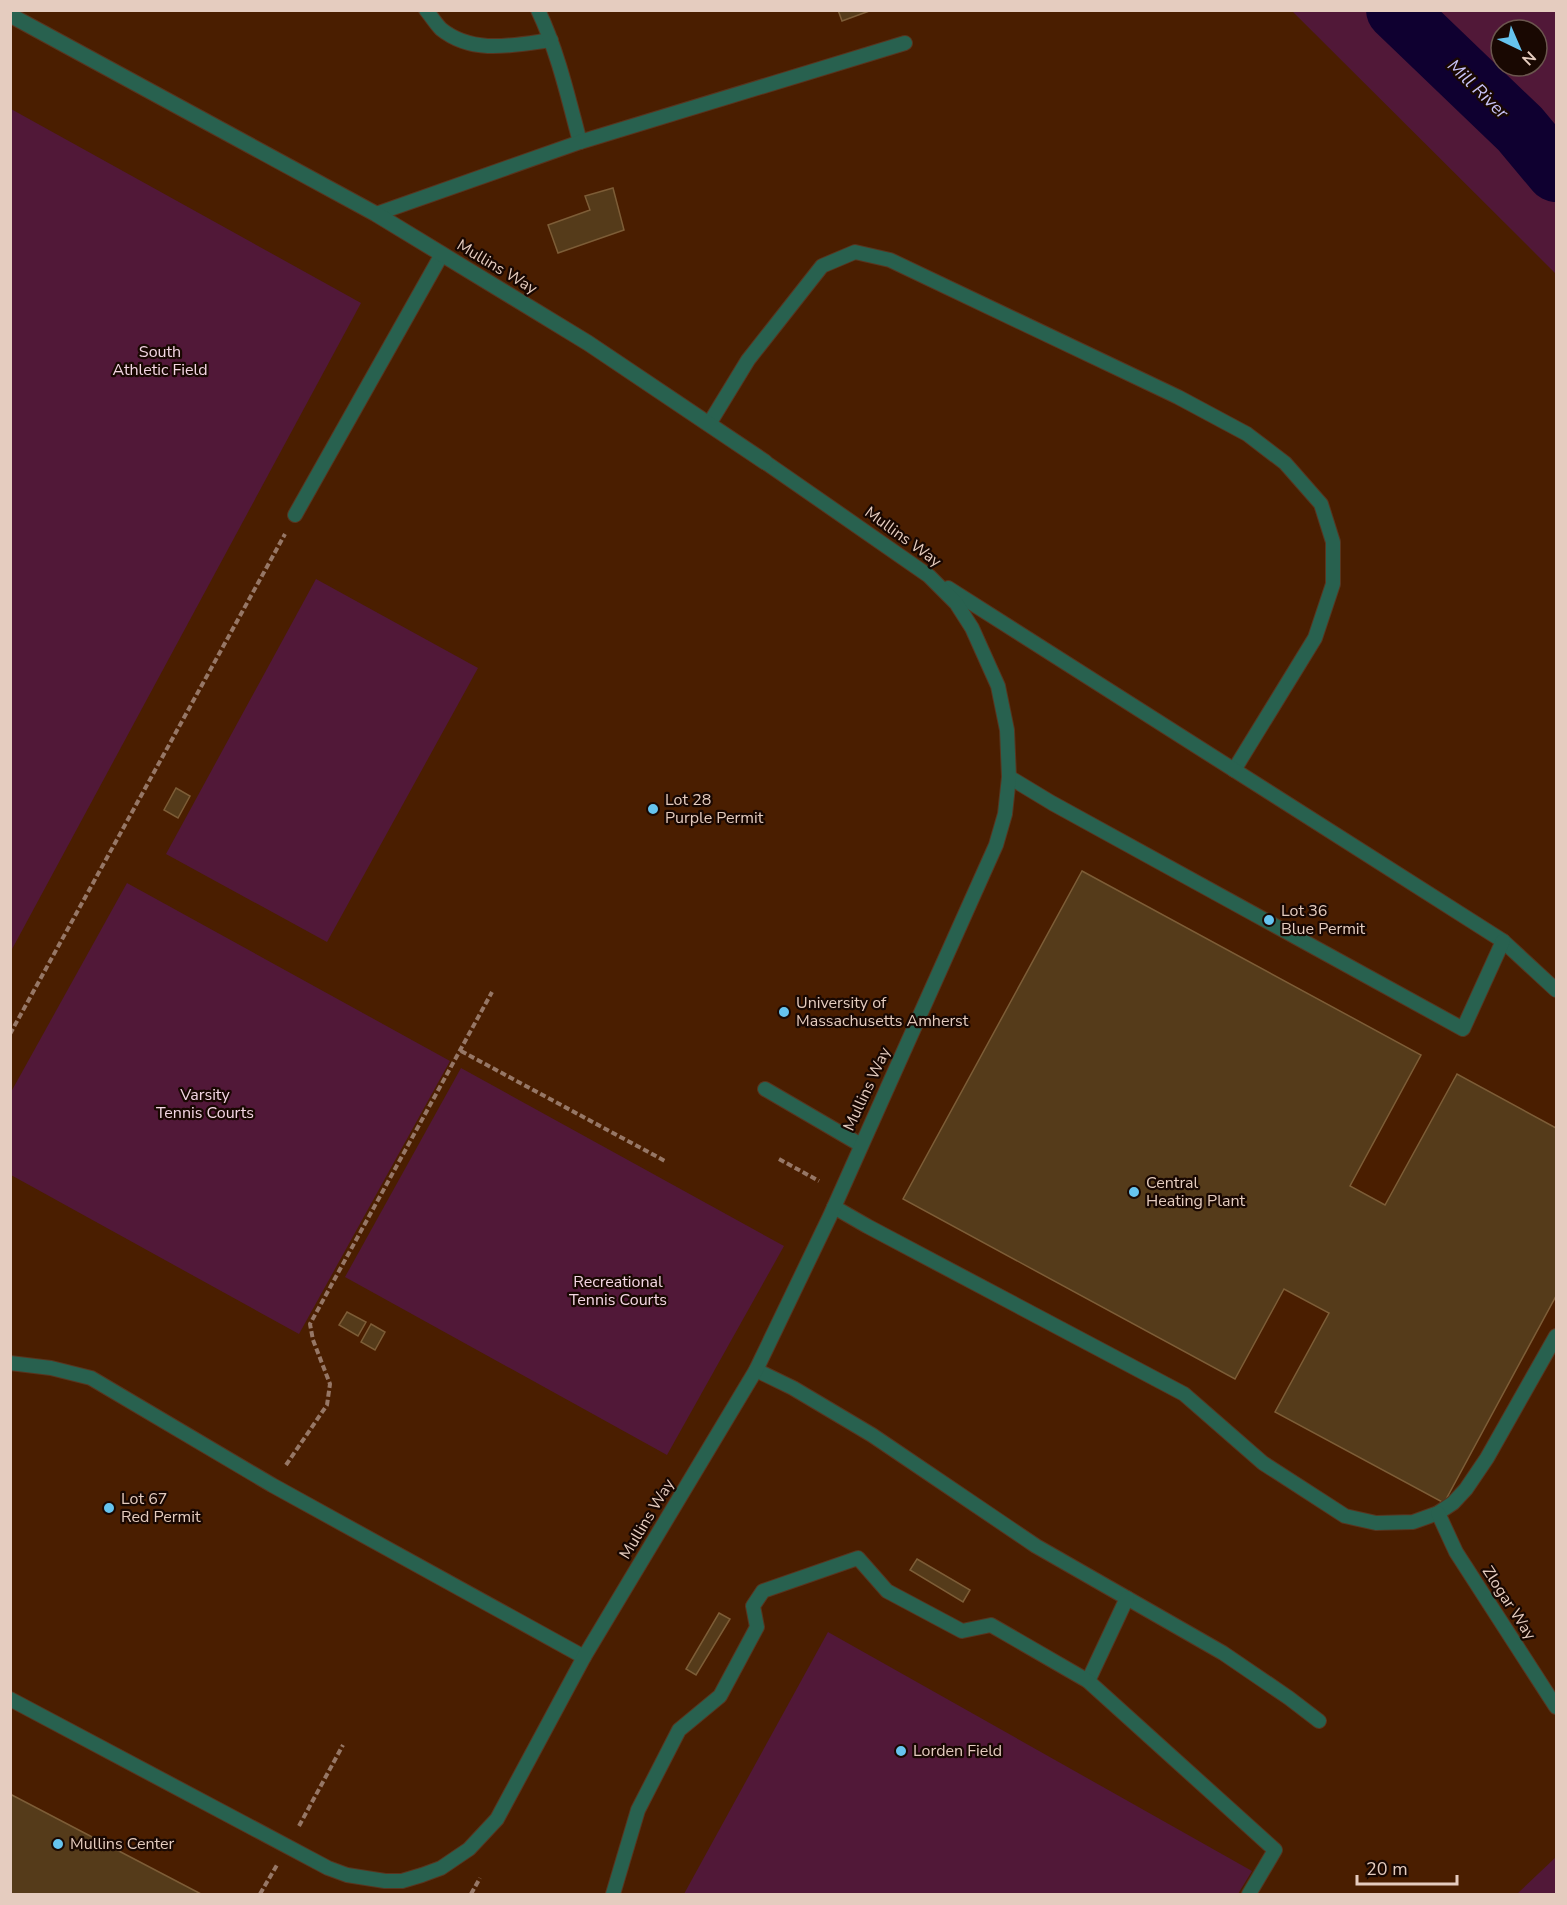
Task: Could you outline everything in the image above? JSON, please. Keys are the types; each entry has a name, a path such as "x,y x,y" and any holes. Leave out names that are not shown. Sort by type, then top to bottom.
{"street":[{"name":"Mullins Way","path":"10,15 376,214 588,343 765,462"}],"lane":[{"path":"426,10 441,29 470,45 504,47 551,40"},
{"path":"538,10 561,69 580,142"},
{"path":"376,214 580,142 905,43"},
{"path":"709,424 748,360 822,266 855,252 890,260 1178,397 1247,435 1285,463 1321,504 1333,542 1333,584 1315,638 1234,770"},
{"path":"295,515 442,254"},
{"name":"Mullins Way","path":"10,1699 328,1868 346,1875 385,1881 402,1881 441,1869 469,1850 497,1819 584,1657 756,1370 834,1207 973,899 996,845 1005,814 1009,777 1006,730 998,686 972,628 956,603 929,576 765,462"},
{"path":"929,576 1503,941 1557,990"},
{"path":"1009,777 1052,803 1462,1029 1503,941"},
{"path":"765,1089 861,1145"},
{"path":"834,1207 1184,1394 1263,1463 1345,1516 1376,1523 1413,1522 1438,1513 1453,1503 1466,1489 1487,1458 1557,1336"},
{"path":"10,1363 51,1368 90,1378 272,1485 584,1657"},
{"path":"756,1370 793,1388 872,1434 1036,1546 1223,1653 1319,1721"},
{"name":"Zlogar Way","path":"1438,1513 1456,1552 1557,1707"},
{"path":"613,1894 638,1810 679,1730 720,1696 757,1627 753,1606 763,1591 858,1558 887,1591 962,1631 991,1625 1088,1681 1275,1850 1249,1894"},
{"path":"1088,1681 1127,1598"}],"path":[{"path":"10,1034 295,515"},
{"path":"272,1485 327,1405 330,1384 313,1340 310,1324 462,1051 492,992"},
{"path":"462,1051 665,1161"},
{"path":"778,1159 822,1183"},
{"path":"298,1829 343,1745"},
{"path":"260,1894 277,1865"},
{"path":"471,1894 480,1878"}],"shaded area":[{"name":"University of Massachusetts Amherst","path":"11,11 1556,11 1556,1894 11,1894"}],"green space":[{"path":"1292,11 1556,11 1556,274"},
{"name":"South Athletic Field","path":"11,109 361,303 11,951"},
{"path":"316,579 478,668 327,942 166,854"},
{"name":"Varsity Tennis Courts","path":"127,883 450,1061 299,1334 11,1175 11,1092"},
{"name":"Recreational Tennis Courts","path":"461,1068 784,1246 667,1455 345,1277"},
{"name":"Lorden Field","path":"828,1632 1252,1871 1238,1894 684,1894"},
{"path":"1556,1857 1556,1894 1517,1894"}],"building":[{"path":"838,10 872,10 842,21"},
{"path":"613,188 624,230 558,253 548,225 590,210 585,196"},
{"path":"176,788 190,796 178,818 164,810"},
{"name":"Central Heating Plant","path":"1082,871 1421,1055 1350,1186 1385,1205 1457,1074 1556,1128 1556,1296 1444,1503 1275,1412 1329,1313 1284,1289 1235,1379 903,1199"},
{"path":"347,1312 366,1322 358,1336 339,1325"},
{"path":"371,1324 385,1332 375,1350 361,1342"},
{"path":"917,1559 970,1590 963,1602 910,1570"},
{"path":"719,1613 730,1619 696,1675 686,1669"},
{"name":"Mullins Center","path":"10,1794 201,1894 10,1894"}],"waterway":[{"name":"Mill River","path":"1396,10 1520,129 1556,172"}],"place":[{"name":"Lot 28 Purple Permit","path":"653,809"},
{"name":"Lot 36 Blue Permit","path":"1269,920"},
{"name":"University of Massachusetts Amherst","path":"784,1012"},
{"name":"Central Heating Plant","path":"1134,1192"},
{"name":"Lot 67 Red Permit","path":"109,1508"},
{"name":"Lorden Field","path":"901,1751"},
{"name":"Mullins Center","path":"58,1844"}]}
